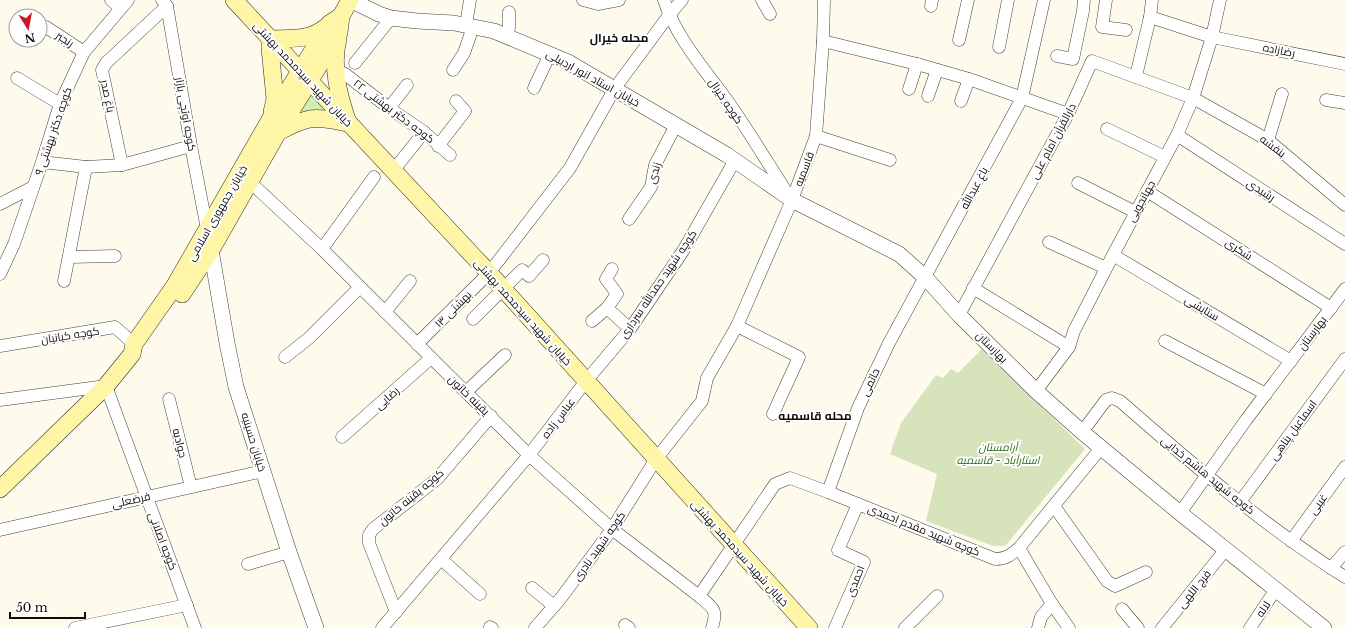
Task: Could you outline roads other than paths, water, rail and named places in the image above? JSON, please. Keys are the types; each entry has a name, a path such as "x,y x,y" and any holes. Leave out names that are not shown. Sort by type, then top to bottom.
{"main road":[{"name":"خیابان شهید سیدمحمد بهشتی","path":"234,0 489,273 809,628"},
{"path":"336,24 317,34 303,38 270,39 275,99 274,125 311,119 324,119 348,123 339,97 335,51 336,24 350,0"},
{"name":"خیابان جمهوری اسلامی","path":"0,489 106,386 133,349 174,287 207,230 336,24"},
{"name":"خیابان جمهوری اسلامی","path":"133,349 142,350 180,298 211,250 250,182 274,125"}],"street":[{"path":"110,0 124,4"},
{"name":"خیابان استاد انور اردبیلی","path":"350,0 379,14 392,18 454,23 494,31 568,62 615,88 735,160 792,200"},
{"path":"453,70 464,53 469,26 470,0"},
{"path":"583,0 598,4 619,0"},
{"name":"کوچه خیرال","path":"664,0 669,15 677,30 730,106 792,200"},
{"name":"بهشتی ۱۳","path":"417,344 489,273 570,168 615,88 669,15 682,0"},
{"path":"762,0 770,14"},
{"name":"قاسمیه","path":"656,458 702,401 707,378 737,326 792,200 816,136 823,41 824,0"},
{"path":"959,40 968,0"},
{"path":"999,47 1008,0"},
{"name":"باغ عبدالله","path":"926,278 1022,98 1044,0"},
{"path":"1057,56 1073,59 1084,0"},
{"path":"1106,0 1102,27 1126,30"},
{"path":"1136,76 1150,18 1152,0"},
{"name":"جهانجویی","path":"1036,390 1069,347 1074,331 1106,268 1177,135 1193,98 1212,37 1220,0"},
{"name":"کوچه اوتچی بازار","path":"165,3 207,230"},
{"name":"باغ صدر","path":"122,164 102,70 106,63 165,3"},
{"name":"کوچه دکتر بهشتی ۹","path":"0,274 14,244 60,104 84,52 124,4"},
{"path":"507,36 509,28 509,12"},
{"path":"355,63 392,18"},
{"name":"رضازاده","path":"1150,18 1212,37 1345,64"},
{"name":"رنجبر","path":"48,28 84,52"},
{"path":"823,41 917,64 969,79 1068,114"},
{"path":"534,88 550,54"},
{"name":"دارالقرآن امام علی","path":"959,315 1068,114 1092,61 1193,98"},
{"path":"909,89 917,64"},
{"name":"کوچه دکتر بهشتی ۲۲","path":"336,70 345,74 389,108 424,132 438,146 450,155"},
{"path":"928,96 937,70"},
{"path":"17,78 60,104"},
{"path":"961,101 969,79"},
{"path":"389,108 407,85"},
{"path":"1268,140 1282,94"},
{"name":"بنفشه","path":"1193,98 1268,140 1345,205"},
{"path":"1326,100 1345,103"},
{"path":"438,146 465,111 456,101"},
{"name":"زندی","path":"629,220 651,187 655,166 676,125"},
{"path":"1107,129 1165,158"},
{"path":"393,171 424,132"},
{"name":"رشیدی","path":"1177,135 1345,244"},
{"path":"816,136 890,160"},
{"path":"42,162 86,166 122,164 191,146"},
{"name":"کوچه شهید حمدالله سرداری","path":"586,381 630,329 684,251 735,160"},
{"path":"64,281 86,166"},
{"path":"322,249 374,177"},
{"name":"یقینه خاتون","path":"250,182 322,249 530,455 612,530 713,608 715,618 712,628"},
{"path":"1078,183 1135,212"},
{"path":"0,204 33,186"},
{"name":"شکری","path":"1147,191 1331,308"},
{"name":"بهارستان","path":"792,200 899,254 926,278 959,315 1036,390 1082,432 1180,513 1324,628"},
{"path":"0,204 15,204 19,209 22,220"},
{"path":"1049,242 1106,268"},
{"name":"خیابان حسینیه","path":"211,250 236,387 289,552 316,628"},
{"name":"ستایشی","path":"1113,255 1291,361"},
{"path":"69,257 115,256"},
{"path":"473,319 522,270 529,276 543,260"},
{"path":"592,321 607,308 617,294 606,279 612,269"},
{"name":"حاتمی","path":"828,492 858,408 889,343 926,278"},
{"path":"385,312 410,281"},
{"path":"284,357 309,338 360,287"},
{"path":"973,288 1069,347"},
{"name":"بهارستان","path":"1180,513 1266,394 1345,289"},
{"path":"607,308 630,329"},
{"path":"737,326 799,357 773,414"},
{"name":"کوچه کیانیان","path":"0,346 115,327 133,349"},
{"path":"1165,341 1266,394"},
{"path":"466,392 505,354"},
{"name":"رضایی","path":"342,437 431,358"},
{"name":"اسماعیل پناهی","path":"1240,502 1345,358"},
{"name":"عباس زاده","path":"530,455 586,381"},
{"path":"0,400 106,386"},
{"name":"کوچه اصلانی","path":"106,386 195,628"},
{"name":"کوچه شهید هاشم خدایی","path":"1082,432 1106,400 1112,398 1120,402 1206,476 1291,541 1345,577"},
{"name":"جوادیه","path":"169,399 191,487"},
{"name":"کوچه یقینه خاتون","path":"396,612 369,543 369,536 372,529 436,479 491,416"},
{"name":"کوچه شهید مقدم احمدی","path":"699,596 775,484 790,478 995,559 1004,558 1019,548 1101,448"},
{"path":"382,628 530,455"},
{"name":"کوچه شهید نادری","path":"535,628 554,606 612,530 656,458"},
{"name":"غیبی","path":"1291,541 1345,467"},
{"name":"فرضعلی","path":"0,530 263,471"},
{"name":"احمدی","path":"835,628 864,562 838,550 858,504"},
{"path":"1054,506 1106,581 1115,586 1146,572"},
{"path":"1019,548 1052,604 1069,628"},
{"name":"فرج اللهی","path":"1162,628 1226,549"},
{"path":"248,564 289,552"},
{"path":"1331,568 1345,552"},
{"path":"441,558 480,594"},
{"path":"532,588 554,606"},
{"name":"لاله","path":"1250,628 1276,589"},
{"path":"905,628 937,596"},
{"path":"75,628 187,604"},
{"path":"1038,628 1041,617 1052,604"},
{"path":"1122,609 1138,628"}],"district":[{"name":"محله خیرال","path":"619,38"},
{"name":"محله قاسمیه","path":"815,416"}],"park label":[{"name":"آرامستان استارآباد - قاسمیه","path":"998,453"}]}
